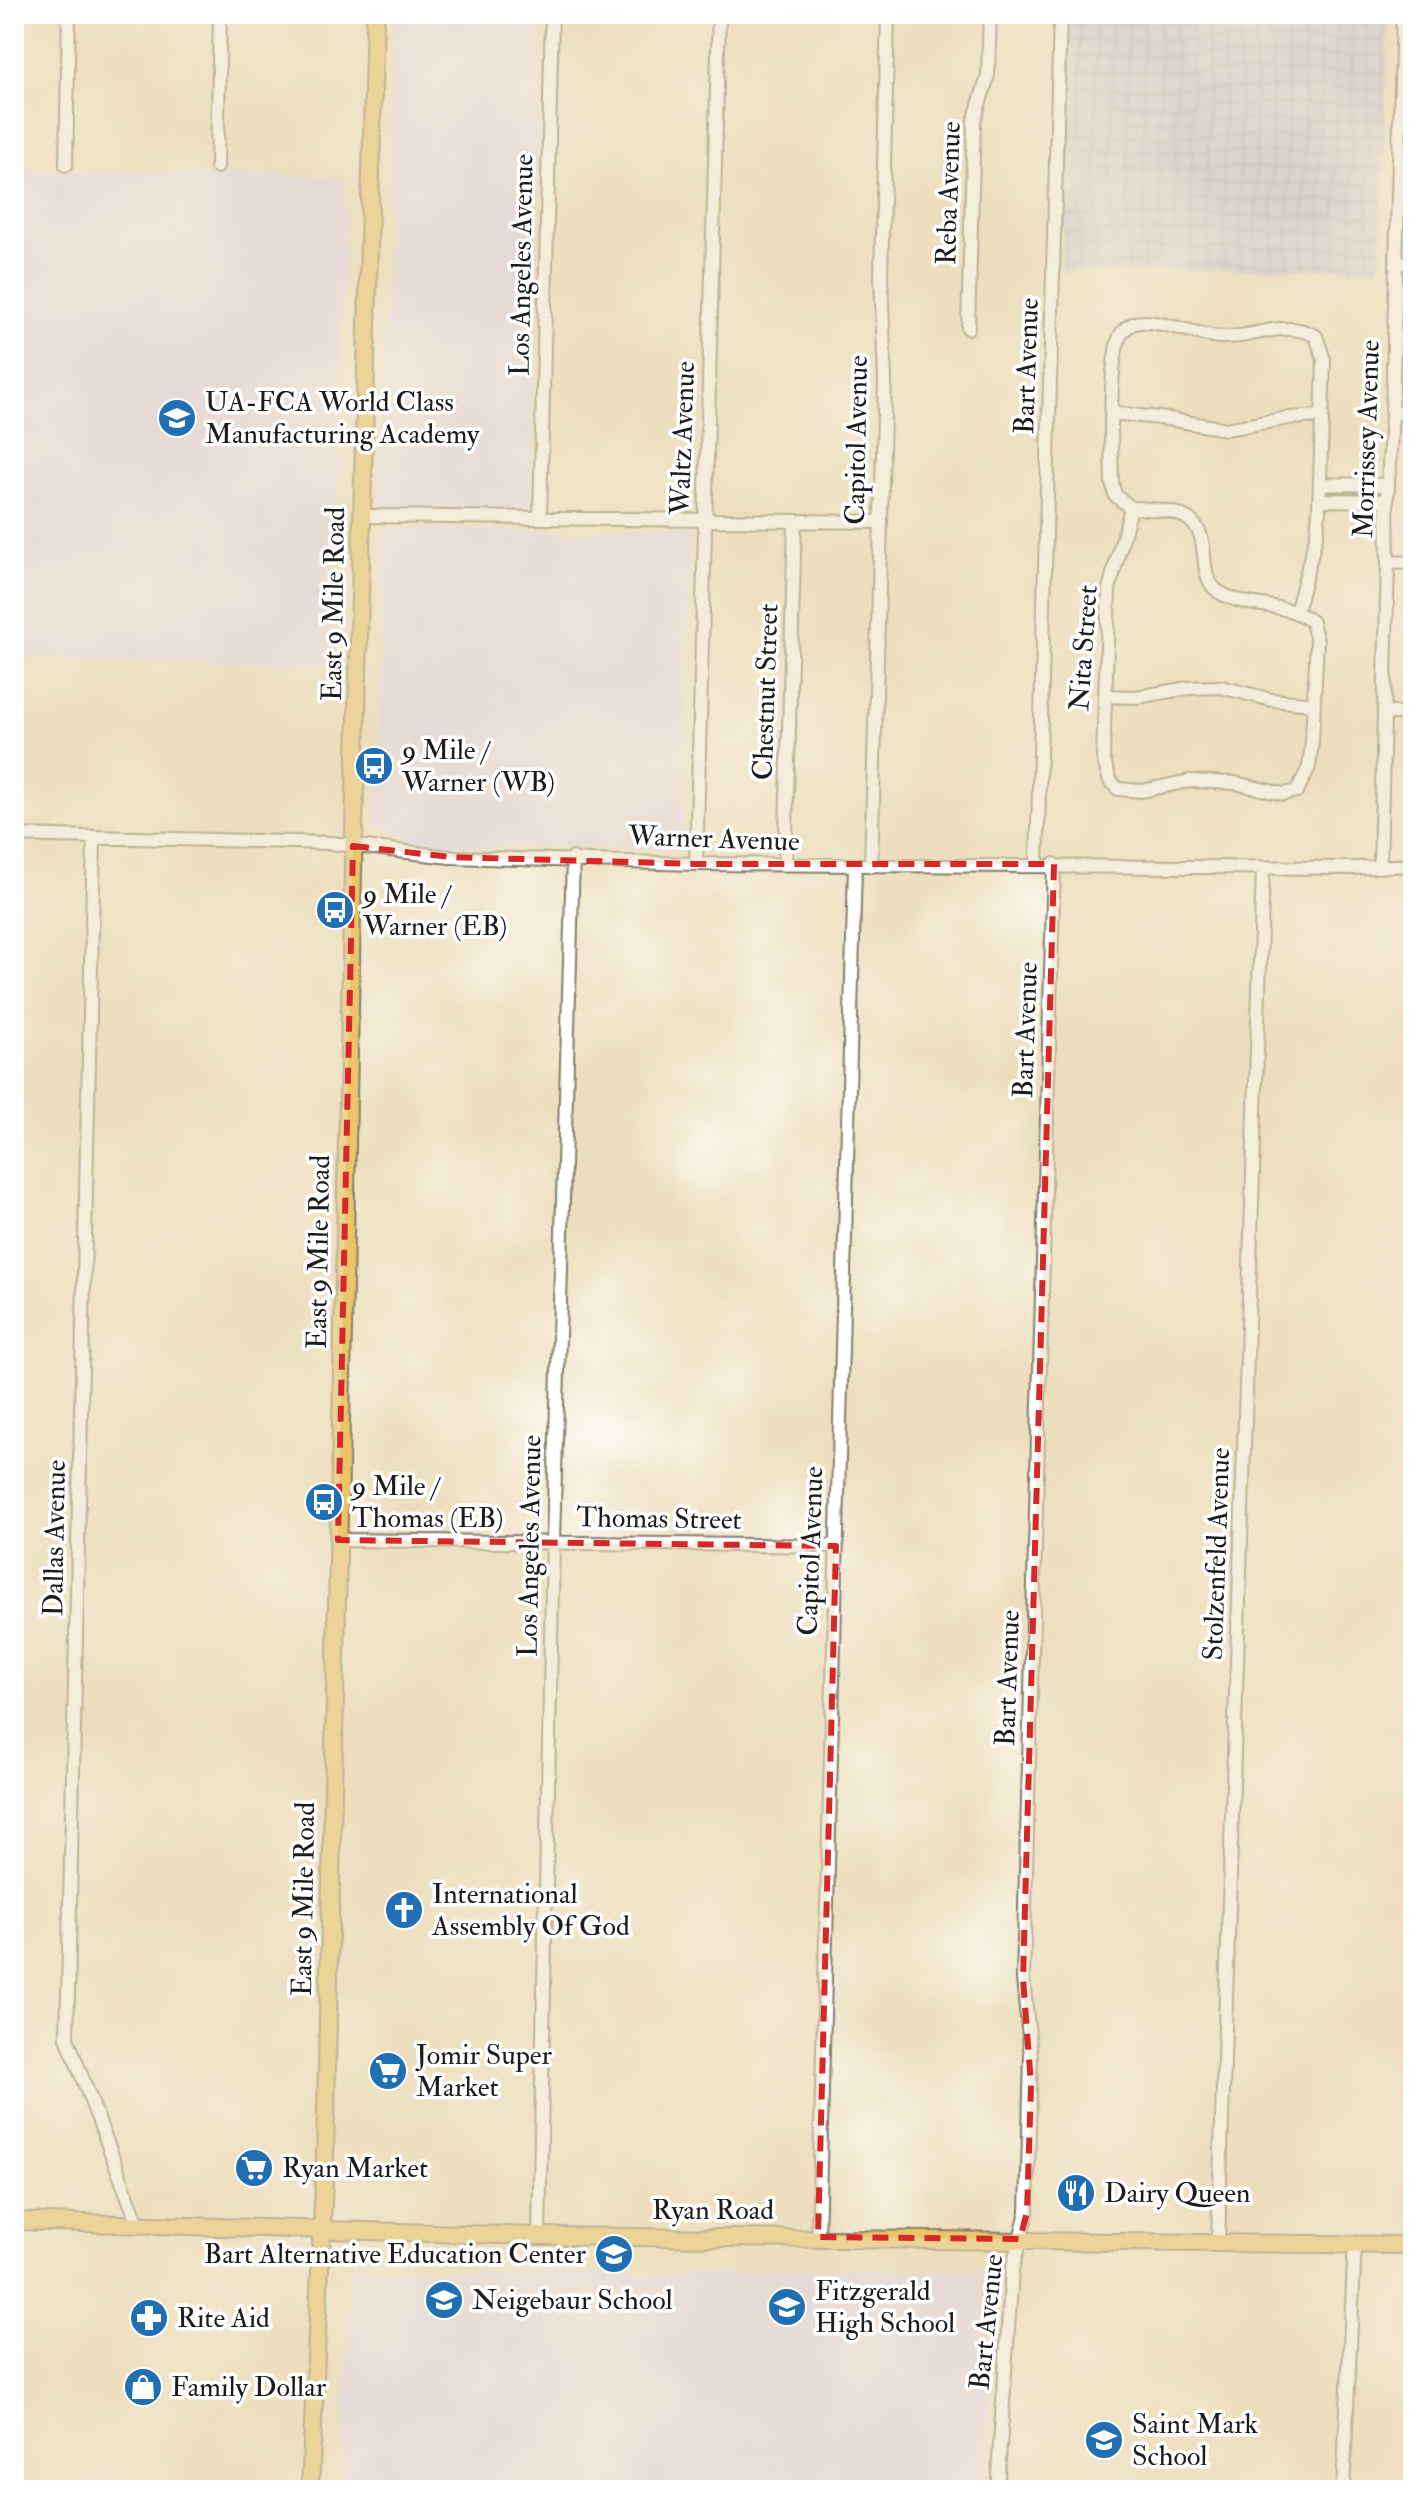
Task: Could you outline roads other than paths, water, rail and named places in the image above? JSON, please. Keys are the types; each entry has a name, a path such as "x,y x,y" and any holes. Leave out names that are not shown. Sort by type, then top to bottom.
{"main road":[{"name":"East 9 Mile Road","path":"310,2490 322,2231 375,14"},
{"name":"Ryan Road","path":"14,2221 539,2236 1413,2245"}],"street":[{"path":"66,165 69,14"},
{"path":"217,167 220,14"},
{"name":"Los Angeles Avenue","path":"540,517 552,14"},
{"name":"Waltz Avenue","path":"696,864 719,14"},
{"name":"Capitol Avenue","path":"871,866 885,381 881,276 888,14"},
{"name":"Reba Avenue","path":"968,328 974,121 988,76 990,14"},
{"name":"Bart Avenue","path":"1037,864 1060,14"},
{"name":"Morrissey Avenue","path":"1380,866 1387,501 1396,263 1407,114 1403,14"},
{"path":"1396,263 1413,263"},
{"path":"1105,696 1137,697 1221,687 1272,700 1312,704 1317,641 1312,622 1296,613 1239,601 1215,589 1206,574 1203,540 1188,518 1131,508 1115,495 1112,482 1115,362 1122,331 1133,324 1147,322 1220,337 1238,337 1286,327 1302,329 1316,336 1324,360 1321,484 1317,533 1296,613"},
{"path":"1113,413 1226,429 1279,419 1322,416"},
{"path":"1392,413 1413,413"},
{"path":"1321,484 1388,485"},
{"path":"1319,500 1387,501"},
{"name":"Nita Street","path":"1131,508 1109,589 1103,757 1110,781 1118,789 1142,791 1189,781 1235,783 1283,794 1297,791 1309,767 1312,704"},
{"path":"362,516 880,522"},
{"name":"Chestnut Street","path":"785,865 795,521"},
{"path":"1388,562 1413,563"},
{"path":"1384,713 1413,713"},
{"name":"Warner Avenue","path":"14,835 331,843 436,856 696,864 1054,864 1263,868 1413,865"},
{"name":"Dallas Avenue","path":"94,837 67,2038 139,2226"},
{"name":"Los Angeles Avenue","path":"539,2236 553,1541 573,858"},
{"name":"Bart Avenue","path":"997,2490 1012,2270 1027,2212 1031,2085 1023,1979 1054,864"},
{"name":"Capitol Avenue","path":"818,2237 855,866"},
{"name":"Stolzenfeld Avenue","path":"1218,2242 1263,868"},
{"name":"Thomas Street","path":"338,1540 836,1546"},
{"path":"1343,2490 1355,2243"}],"place":[{"name":"UA-FCA World Class Manufacturing Academy","path":"177,418"},
{"name":"9 Mile / Warner (WB)","path":"374,766"},
{"name":"9 Mile / Warner (EB)","path":"335,910"},
{"name":"9 Mile / Thomas (EB)","path":"324,1502"},
{"name":"International Assembly Of God","path":"404,1910"},
{"name":"Jomir Super Market","path":"388,2071"},
{"name":"Ryan Market","path":"254,2168"},
{"name":"Dairy Queen","path":"1076,2193"},
{"name":"Bart Alternative Education Center","path":"614,2254"},
{"name":"Neigebaur School","path":"444,2300"},
{"name":"Fitzgerald High School","path":"787,2307"},
{"name":"Rite Aid","path":"149,2318"},
{"name":"Family Dollar","path":"143,2387"},
{"name":"Saint Mark School","path":"1104,2440"}]}
